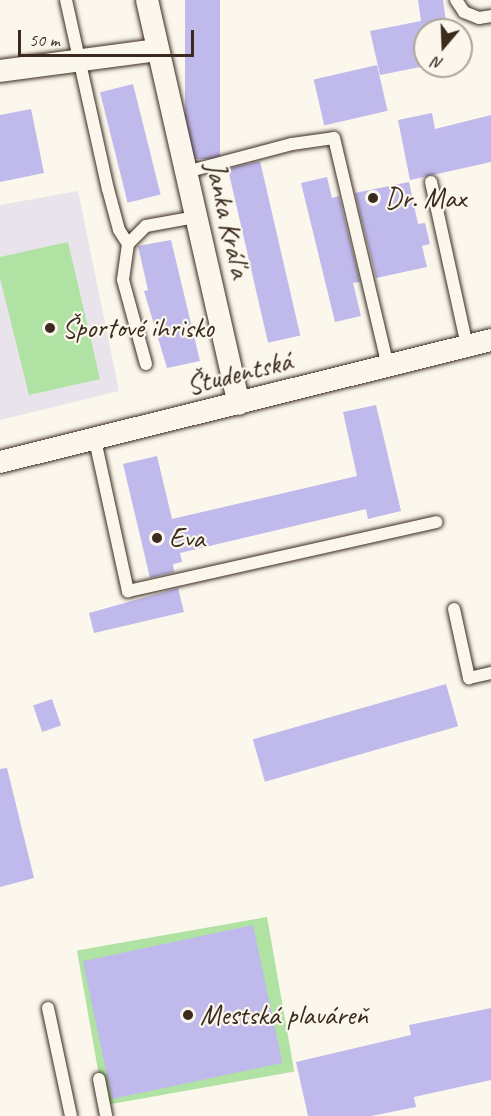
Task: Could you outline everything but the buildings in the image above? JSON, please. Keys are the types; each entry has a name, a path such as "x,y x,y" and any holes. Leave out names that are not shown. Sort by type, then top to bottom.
{"street":[{"name":"Janka Kráľa","path":"147,0 239,404"},
{"path":"0,70 158,50"},
{"name":"Študentská","path":"0,462 491,340"}],"lane":[{"path":"66,0 78,61 119,230 128,244"},
{"path":"456,0 471,15 491,16"},
{"path":"186,172 292,144 334,138 388,366"},
{"path":"430,182 467,346"},
{"path":"146,364 123,280 128,244 146,226 196,217"},
{"path":"95,440 128,591 436,522"},
{"path":"454,609 469,678 491,673"},
{"path":"48,1008 71,1116"},
{"path":"99,1079 106,1116"}],"shaded area":[{"path":"78,191 119,391 0,420 0,205"}],"green space":[{"name":"Športové ihrisko","path":"68,242 100,379 29,395 0,278 0,257"},
{"name":"Mestská plaváreň","path":"267,917 294,1072 104,1105 77,951"}],"place":[{"name":"Dr. Max","path":"373,198"},
{"name":"Športové ihrisko","path":"50,328"},
{"name":"Eva","path":"157,538"},
{"name":"Mestská plaváreň","path":"188,1015"}]}
